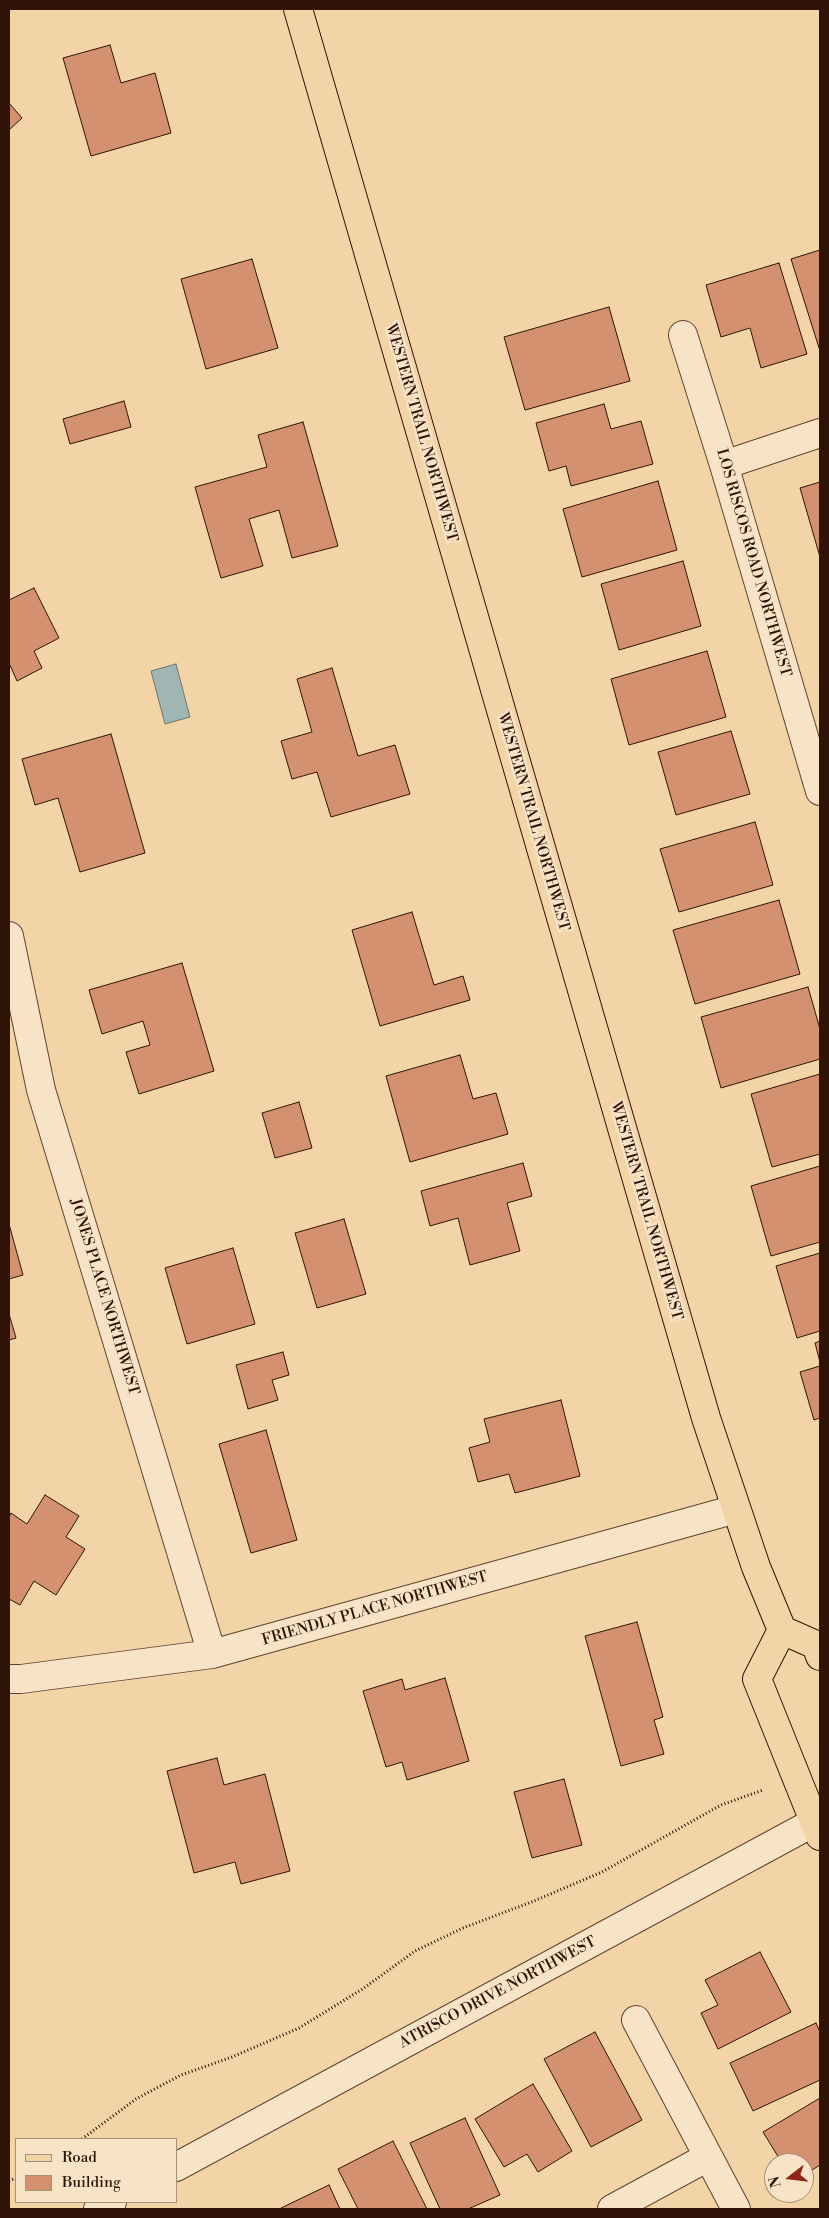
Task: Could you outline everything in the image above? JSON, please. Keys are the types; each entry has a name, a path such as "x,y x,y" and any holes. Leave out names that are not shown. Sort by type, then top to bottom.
{"main road":[{"name":"WESTERN TRAIL NORTHWEST","path":"298,9 700,1399 756,1567 782,1630"},
{"path":"818,1826 757,1679 782,1630 816,1645 820,1656"}],"street":[{"name":"LOS RISCOS ROAD NORTHWEST","path":"684,335 820,791"},
{"path":"724,465 820,433"},
{"name":"JONES PLACE NORTHWEST","path":"9,936 41,1090 212,1654"},
{"name":"FRIENDLY PLACE NORTHWEST","path":"9,1679 212,1654 736,1509"},
{"name":"ATRISCO DRIVE NORTHWEST","path":"178,2166 818,1826"},
{"path":"636,2020 736,2209"},
{"path":"612,2209 708,2157"},
{"path":"98,2209 110,2203"}],"path":[{"path":"83,2138 136,2099 181,2075 232,2057 298,2028 364,1988 415,1951 463,1928 602,1872 721,1805 763,1790"}],"water":[{"path":"176,664 190,717 165,724 151,671"}],"building":[{"path":"110,45 121,83 155,73 171,133 91,156 63,58"},
{"path":"9,103 22,118 9,130"},
{"path":"820,250 820,351 791,259"},
{"path":"252,259 278,348 206,369 181,279"},
{"path":"779,263 807,354 761,368 750,328 721,337 706,285"},
{"path":"609,307 630,381 525,410 504,337"},
{"path":"124,401 131,427 70,444 63,419"},
{"path":"604,404 611,429 641,421 653,464 571,486 566,466 549,471 536,423"},
{"path":"303,422 338,546 292,558 279,510 249,519 263,566 221,578 195,487 267,467 258,435"},
{"path":"658,481 677,550 582,577 563,509"},
{"path":"820,482 820,557 800,488"},
{"path":"683,561 701,626 619,650 601,584"},
{"path":"34,588 59,638 34,651 42,668 17,681 9,663 9,600"},
{"path":"707,651 726,717 629,745 611,679"},
{"path":"332,668 358,756 395,745 410,794 331,817 317,772 292,779 281,741 312,732 297,679"},
{"path":"731,731 750,794 676,815 658,752"},
{"path":"111,734 145,853 80,872 58,798 35,805 22,759"},
{"path":"755,822 773,885 679,912 660,849"},
{"path":"779,900 800,974 695,1004 673,930"},
{"path":"412,912 434,985 463,976 470,1000 380,1026 352,930"},
{"path":"182,963 214,1071 139,1094 126,1052 150,1045 143,1021 102,1034 89,990"},
{"path":"808,987 820,1029 820,1059 721,1088 701,1017"},
{"path":"460,1055 473,1099 496,1093 508,1134 410,1162 386,1076"},
{"path":"820,1074 820,1154 772,1167 751,1094"},
{"path":"299,1102 312,1148 275,1158 262,1113"},
{"path":"523,1163 532,1196 507,1203 520,1251 470,1265 458,1218 430,1226 421,1191"},
{"path":"820,1166 820,1242 771,1256 751,1186"},
{"path":"344,1219 366,1294 317,1308 295,1233"},
{"path":"9,1224 23,1275 9,1279"},
{"path":"233,1248 255,1324 187,1344 165,1268"},
{"path":"820,1253 820,1331 797,1338 776,1266"},
{"path":"9,1314 16,1338 9,1340"},
{"path":"820,1341 820,1362 815,1343"},
{"path":"283,1352 289,1375 272,1380 278,1400 248,1409 236,1365"},
{"path":"820,1366 820,1418 814,1420 800,1372"},
{"path":"561,1400 580,1476 515,1493 509,1474 478,1482 469,1448 490,1442 484,1419"},
{"path":"266,1430 297,1540 251,1553 219,1444"},
{"path":"45,1495 79,1516 66,1537 85,1549 56,1595 34,1581 20,1605 9,1599 9,1517 11,1513 27,1524"},
{"path":"637,1622 663,1717 654,1720 664,1754 621,1766 585,1636"},
{"path":"445,1678 469,1761 407,1780 402,1762 386,1767 363,1691 402,1679 405,1690"},
{"path":"217,1758 224,1785 265,1774 290,1871 241,1884 235,1862 194,1873 167,1771"},
{"path":"564,1779 582,1845 532,1858 514,1792"},
{"path":"760,1952 791,2012 718,2049 701,2013 718,2005 705,1980"},
{"path":"816,2023 820,2032 820,2080 753,2111 730,2063"},
{"path":"595,2032 642,2120 591,2147 544,2059"},
{"path":"533,2084 572,2151 538,2172 527,2154 504,2167 475,2119"},
{"path":"820,2098 820,2165 814,2169 814,2153 776,2153 763,2132"},
{"path":"465,2118 500,2195 468,2209 440,2209 410,2143"},
{"path":"393,2141 427,2209 358,2209 338,2169"},
{"path":"329,2185 340,2209 281,2209 281,2208"}]}
